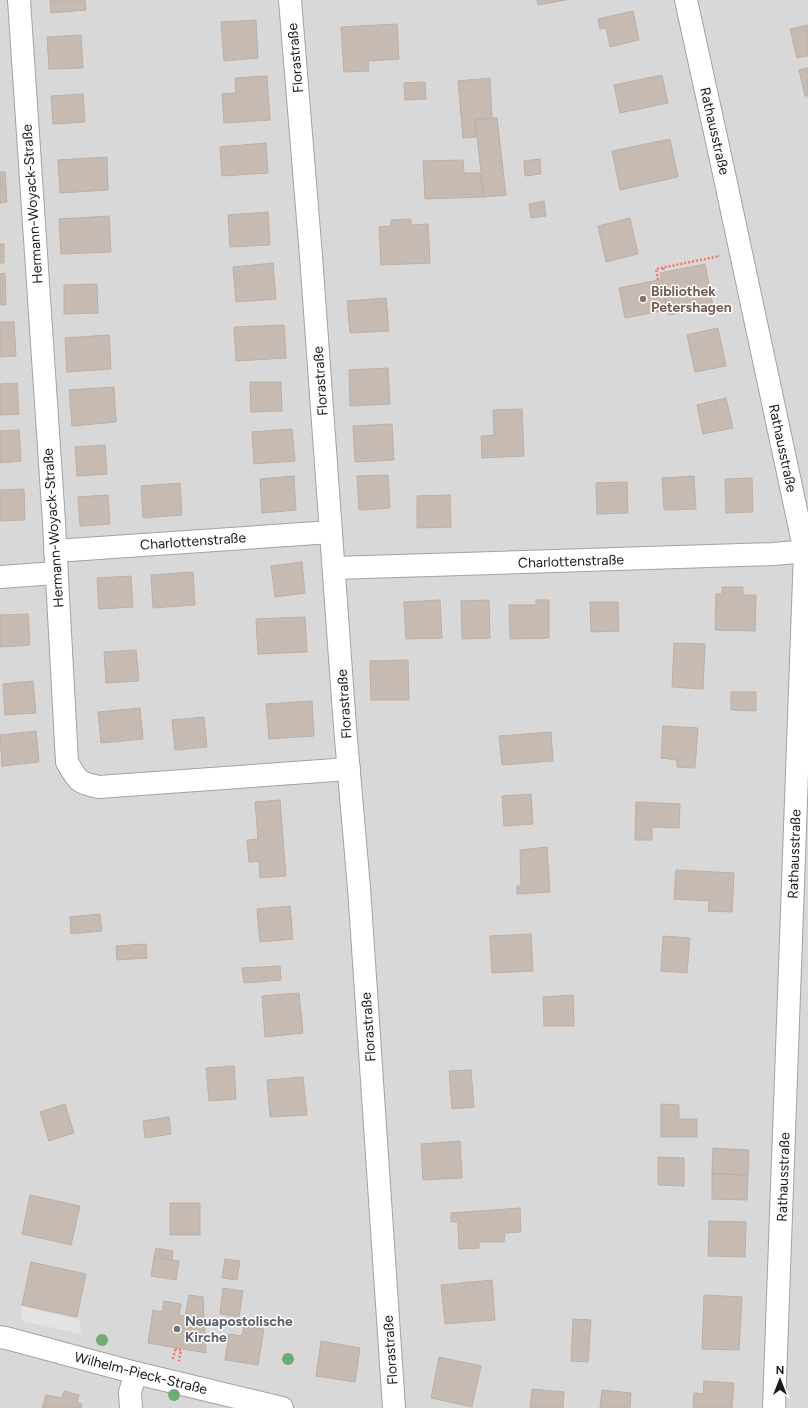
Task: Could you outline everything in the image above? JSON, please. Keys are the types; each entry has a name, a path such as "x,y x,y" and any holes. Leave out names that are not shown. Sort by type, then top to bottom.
{"street":[{"name":"Hermann-Woyack-Straße","path":"19,0 55,551 67,762 75,778 85,784 99,787 349,770"},
{"name":"Florastraße","path":"290,0 359,888 394,1408"},
{"name":"Rathausstraße","path":"686,0 807,551 774,1408"},
{"name":"Charlottenstraße","path":"55,551 331,532"},
{"name":"Charlottenstraße","path":"334,568 774,554 807,551"},
{"path":"0,577 56,573"},
{"name":"Wilhelm-Pieck-Straße","path":"0,1338 6,1338 136,1373 282,1408"},
{"path":"131,1408 130,1392 136,1373"}],"path":[{"path":"658,280 656,269 721,256"},
{"path":"663,268 664,272"},
{"path":"175,1351 181,1350 178,1366"}],"shaded area":[{"path":"0,0 808,0 808,1408 0,1408"},
{"path":"21,1306 80,1320 81,1334 22,1321"}],"building":[{"path":"50,0 85,0 86,10 51,13"},
{"path":"537,0 566,0 538,5"},
{"path":"633,11 639,40 610,47 606,28 600,29 598,19"},
{"path":"256,20 258,58 224,61 221,22"},
{"path":"397,24 399,59 368,61 369,71 344,72 341,27"},
{"path":"808,25 808,56 797,58 790,29"},
{"path":"81,35 83,68 49,69 47,37"},
{"path":"808,68 808,96 805,96 799,70"},
{"path":"662,75 668,103 620,113 614,85"},
{"path":"267,76 270,120 224,123 222,94 236,93 235,78"},
{"path":"490,78 492,118 475,120 477,137 463,138 458,81"},
{"path":"425,82 426,99 405,100 404,83"},
{"path":"83,94 85,122 53,124 51,96"},
{"path":"497,118 506,195 484,197 475,120"},
{"path":"670,139 678,177 620,190 612,151"},
{"path":"266,143 268,173 222,176 220,147"},
{"path":"107,157 108,190 60,193 58,160"},
{"path":"540,159 541,174 525,176 524,161"},
{"path":"463,160 464,173 480,173 484,197 425,199 423,161"},
{"path":"0,172 5,172 7,202 0,203"},
{"path":"544,201 546,216 531,218 529,204"},
{"path":"268,212 270,245 230,247 228,215"},
{"path":"109,216 111,252 61,254 59,219"},
{"path":"630,218 638,254 606,262 598,226"},
{"path":"411,219 411,225 428,224 430,263 381,265 379,227 391,226 391,220"},
{"path":"0,244 4,244 4,263 0,263"},
{"path":"273,263 276,299 236,302 233,267"},
{"path":"705,264 713,306 669,315 660,273"},
{"path":"5,273 6,305 0,305 0,274"},
{"name":"Bibliothek Petershagen","path":"662,280 667,310 625,318 619,288"},
{"path":"97,284 98,313 64,314 64,285"},
{"path":"386,298 389,331 350,333 347,301"},
{"path":"0,322 14,322 16,356 0,357"},
{"path":"284,325 286,358 236,361 234,327"},
{"path":"718,328 726,366 695,372 687,335"},
{"path":"109,335 111,369 67,372 65,338"},
{"path":"388,368 390,404 350,406 349,370"},
{"path":"250,382 281,382 282,411 251,412"},
{"path":"17,383 19,414 0,415 0,384"},
{"path":"114,387 116,422 72,426 69,390"},
{"path":"726,398 733,428 703,434 697,405"},
{"path":"522,409 524,456 482,458 481,436 494,435 493,410"},
{"path":"392,424 394,460 355,462 353,426"},
{"path":"292,429 295,461 254,464 252,432"},
{"path":"19,430 21,461 0,463 0,431"},
{"path":"105,445 107,474 77,476 75,447"},
{"path":"388,475 390,508 359,510 357,476"},
{"path":"294,476 296,510 262,513 260,479"},
{"path":"694,476 696,509 664,510 662,478"},
{"path":"752,478 753,512 726,513 725,479"},
{"path":"627,482 628,513 597,514 596,483"},
{"path":"180,483 182,515 143,518 141,486"},
{"path":"24,489 25,520 0,521 0,490"},
{"path":"108,495 110,524 80,526 78,497"},
{"path":"450,495 451,527 417,528 417,496"},
{"path":"302,562 305,593 275,597 271,566"},
{"path":"193,572 195,605 153,608 151,575"},
{"path":"131,576 133,607 99,609 97,578"},
{"path":"722,587 743,587 743,595 756,595 755,631 715,630 716,594 722,594"},
{"path":"440,600 442,638 406,639 404,602"},
{"path":"489,600 490,638 462,639 461,601"},
{"path":"536,600 549,600 549,638 510,639 509,605 536,605"},
{"path":"590,602 618,602 619,631 591,632"},
{"path":"28,614 30,645 0,647 0,615"},
{"path":"305,617 307,652 258,654 256,619"},
{"path":"674,643 705,644 703,689 672,687"},
{"path":"136,650 139,681 106,683 104,652"},
{"path":"408,660 409,700 371,700 370,661"},
{"path":"33,681 36,713 5,715 3,684"},
{"path":"731,692 756,692 756,711 731,710"},
{"path":"312,701 314,736 269,739 266,704"},
{"path":"140,708 143,739 101,743 98,712"},
{"path":"204,717 207,747 175,750 172,720"},
{"path":"663,726 698,728 695,768 677,767 677,760 661,758"},
{"path":"36,731 39,762 2,766 0,735"},
{"path":"551,732 553,761 502,765 499,736"},
{"path":"531,794 533,824 504,826 502,796"},
{"path":"280,800 286,876 260,878 259,861 249,862 247,840 258,839 255,802"},
{"path":"636,802 680,804 679,828 652,827 652,840 635,840"},
{"path":"547,847 550,892 517,894 517,886 521,886 520,850"},
{"path":"676,870 734,873 732,912 708,911 709,901 674,899"},
{"path":"290,906 293,939 260,942 257,909"},
{"path":"100,914 102,931 71,934 70,917"},
{"path":"531,934 533,971 492,973 490,936"},
{"path":"663,936 690,938 687,973 661,971"},
{"path":"146,944 147,958 117,960 116,946"},
{"path":"280,966 281,980 244,983 242,968"},
{"path":"299,993 303,1033 265,1037 262,996"},
{"path":"573,995 574,1026 544,1026 543,997"},
{"path":"234,1066 236,1099 209,1101 206,1068"},
{"path":"471,1070 474,1107 452,1109 449,1071"},
{"path":"303,1077 307,1115 270,1117 267,1080"},
{"path":"65,1104 74,1133 49,1141 40,1112"},
{"path":"661,1104 679,1105 679,1119 697,1119 697,1137 661,1137"},
{"path":"169,1117 171,1134 145,1138 143,1121"},
{"path":"460,1141 462,1178 423,1180 421,1144"},
{"path":"713,1148 749,1150 748,1175 712,1174"},
{"path":"658,1157 684,1158 684,1186 658,1185"},
{"path":"712,1174 748,1175 747,1200 712,1199"},
{"path":"30,1195 80,1206 71,1245 22,1234"},
{"path":"170,1203 200,1203 200,1235 170,1235"},
{"path":"520,1208 521,1232 505,1233 504,1242 479,1242 479,1248 459,1249 458,1222 451,1222 451,1213"},
{"path":"709,1221 746,1222 745,1257 708,1256"},
{"path":"156,1248 173,1251 172,1260 154,1257"},
{"path":"154,1257 179,1261 176,1280 151,1276"},
{"path":"225,1259 240,1261 237,1280 222,1278"},
{"path":"31,1262 86,1274 77,1317 22,1305"},
{"path":"492,1280 495,1320 445,1324 441,1285"},
{"path":"223,1288 243,1291 239,1317 220,1314"},
{"name":"Neuapostolische Kirche","path":"189,1295 203,1297 206,1353 148,1343 153,1310 162,1312 164,1301 181,1304 179,1315 185,1316"},
{"path":"704,1295 742,1297 739,1350 702,1349"},
{"path":"573,1319 591,1320 588,1362 571,1361"},
{"path":"244,1326 264,1329 258,1365 225,1360 229,1334 242,1336"},
{"path":"321,1341 360,1348 355,1382 316,1376"},
{"path":"439,1357 481,1366 472,1407 431,1398"},
{"path":"704,1381 734,1383 732,1408 693,1408 694,1393 703,1394"},
{"path":"532,1389 564,1392 563,1408 530,1408"},
{"path":"602,1390 631,1393 630,1408 600,1408"},
{"path":"65,1391 79,1395 77,1402 82,1404 81,1408 42,1408 46,1395 61,1398"}],"place":[{"name":"Bibliothek Petershagen","path":"643,299"},
{"name":"Neuapostolische Kirche","path":"177,1329"}]}
